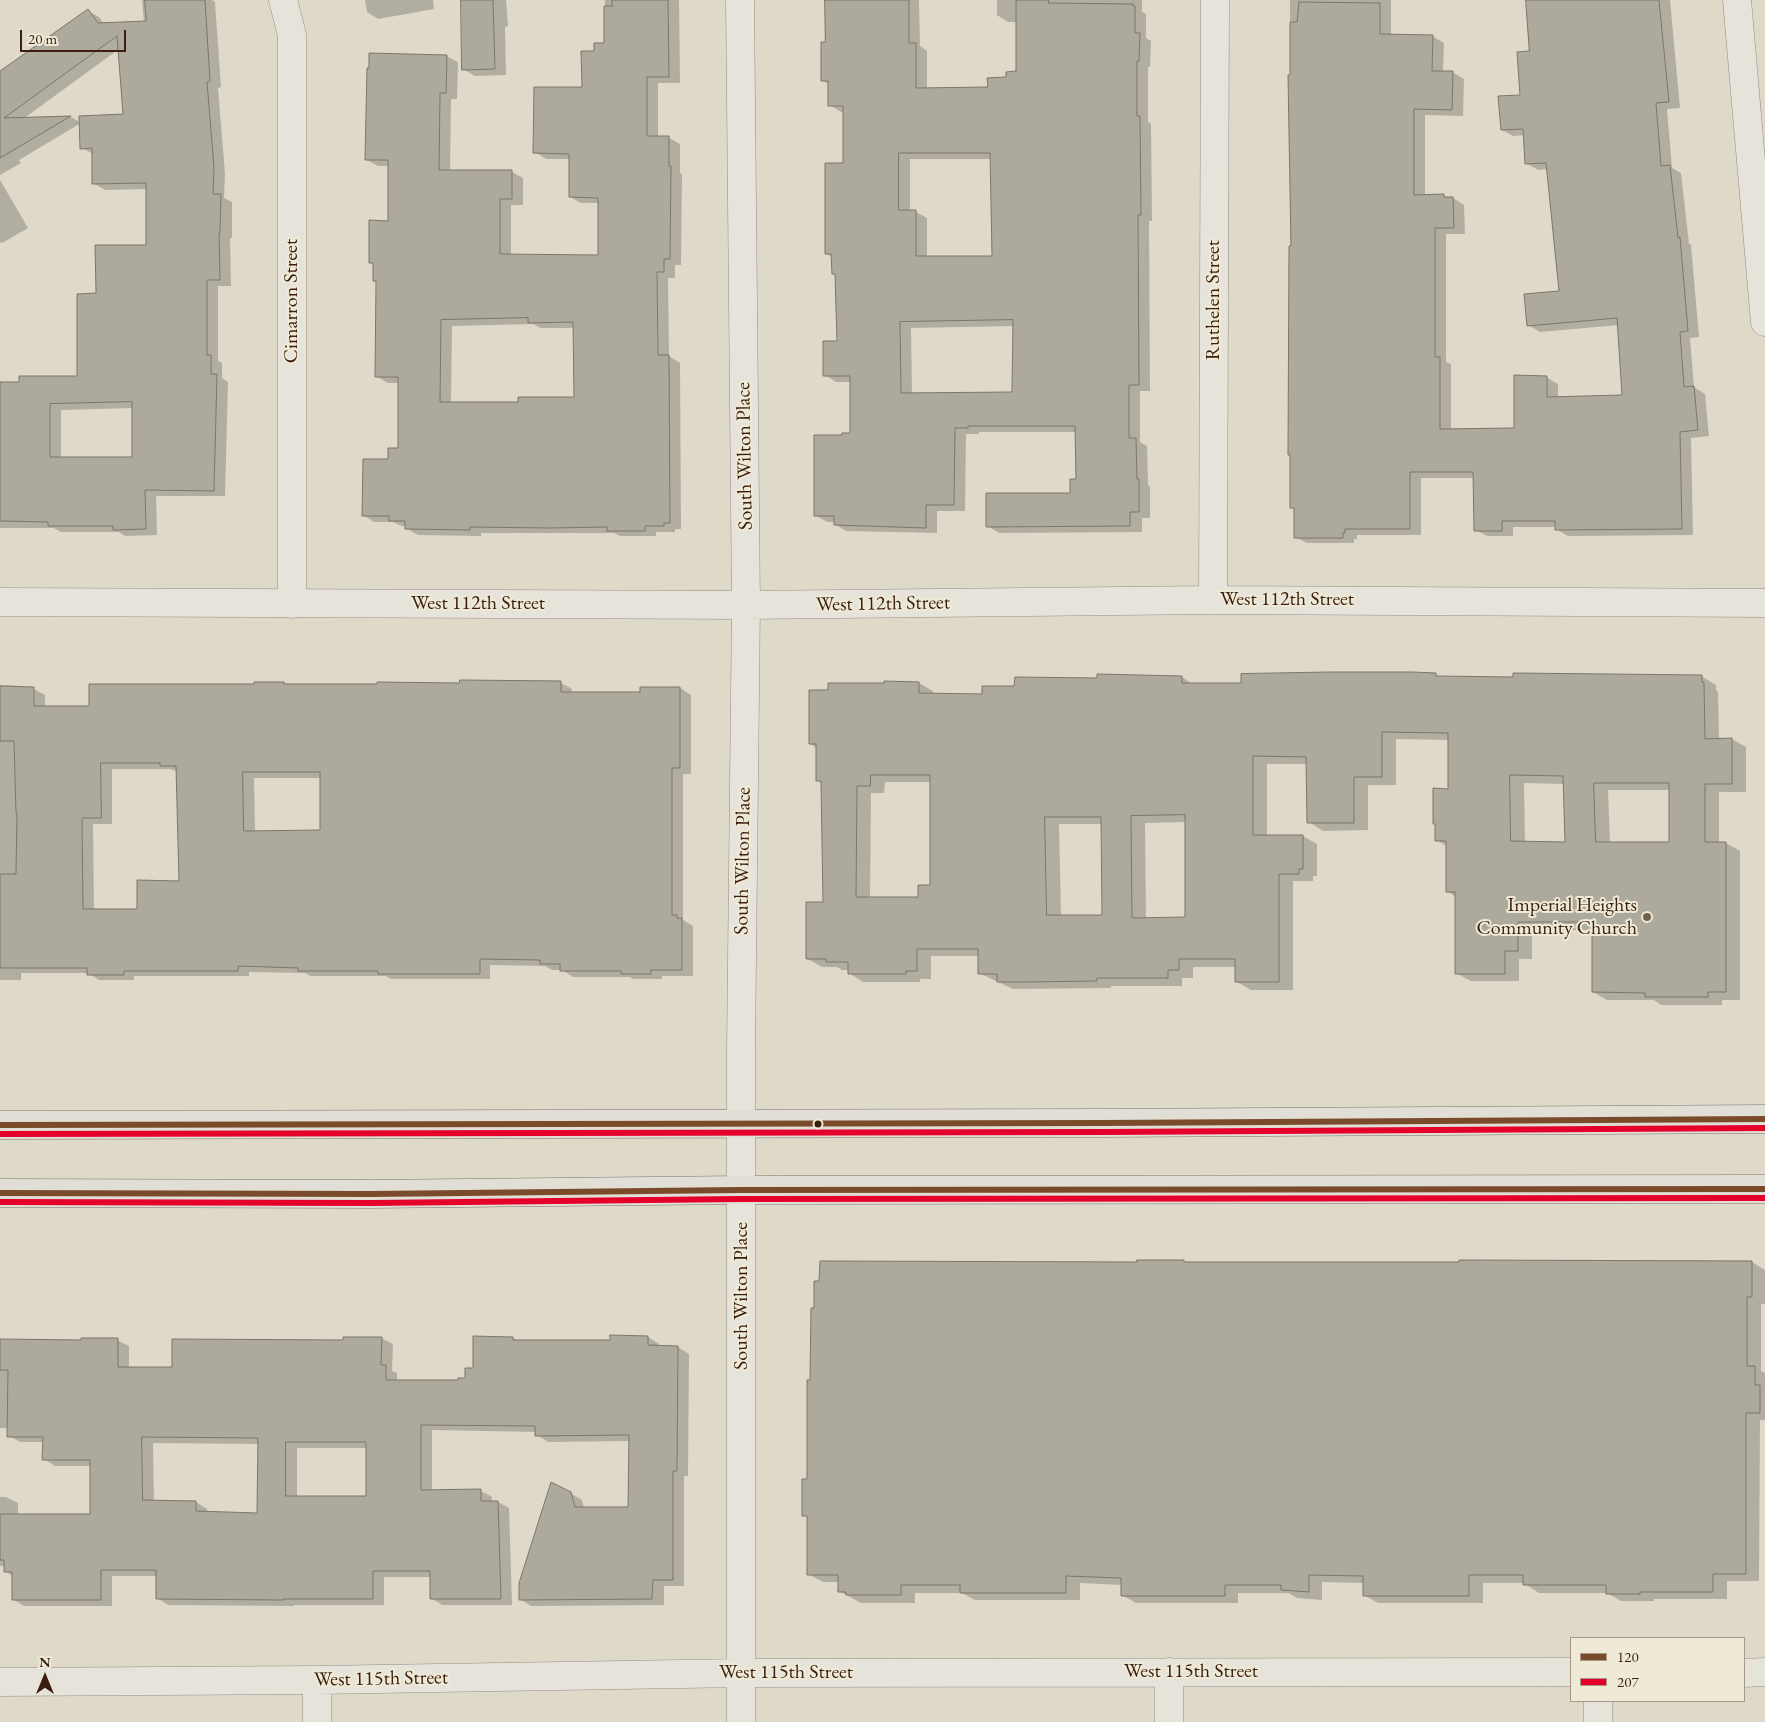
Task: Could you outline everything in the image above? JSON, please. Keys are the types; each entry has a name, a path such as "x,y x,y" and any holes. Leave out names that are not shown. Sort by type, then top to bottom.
{"main road":[{"path":"0,1125 1103,1123 1765,1119"},
{"path":"0,1193 371,1194 741,1190 1765,1189"}],"street":[{"name":"Cimarron Street","path":"283,0 292,35 292,604"},
{"name":"South Wilton Place","path":"740,0 746,605 741,1123 742,1722"},
{"name":"Ruthelen Street","path":"1213,600 1215,0"},
{"path":"1737,0 1765,322"},
{"name":"West 112th Street","path":"0,602 746,605 1213,600 1765,603"},
{"path":"1169,1672 1170,1722"},
{"name":"West 115th Street","path":"0,1682 318,1680 742,1673 1570,1672"},
{"path":"1745,1673 1765,1672"},
{"path":"317,1722 318,1680"},
{"path":"1598,1702 1598,1722"}],"building":[{"path":"145,0 205,0 210,81 207,82 214,167 213,194 221,194 219,233 220,280 207,280 207,355 211,355 211,374 217,374 214,491 145,490 146,529 113,530 113,526 48,526 48,522 0,521 0,382 19,382 19,376 77,376 77,294 96,293 95,245 146,245 146,183 92,184 92,148 80,149 79,116 123,114 117,36 4,118 71,116 0,158 0,71 88,9 98,23 146,21","holes":["132,402 132,457 50,457 50,404"]},
{"path":"461,0 493,0 495,69 462,70"},
{"path":"612,0 668,0 669,77 647,77 647,136 669,136 669,166 671,166 670,259 664,259 664,272 657,272 658,355 669,355 670,523 664,523 664,526 645,526 645,531 607,531 607,527 470,527 470,530 405,529 405,521 389,521 389,516 362,516 363,459 388,459 388,448 398,448 398,377 375,377 376,281 373,281 373,263 369,263 369,220 388,221 388,160 365,160 369,53 447,55 446,93 440,93 439,170 512,170 512,199 500,199 500,254 598,255 598,198 569,197 569,154 533,153 534,87 582,87 581,51 594,51 594,43 604,43 604,6 612,6","holes":["528,318 528,323 573,322 574,397 518,397 518,402 440,402 441,320"]},
{"path":"825,0 909,0 909,43 916,43 916,88 988,87 987,78 1006,77 1006,72 1016,71 1016,0 1049,0 1048,3 1133,4 1135,6 1135,33 1140,33 1139,61 1137,61 1137,116 1140,116 1141,215 1138,215 1139,385 1129,385 1129,438 1136,438 1139,512 1130,512 1130,526 986,527 986,493 1070,493 1070,479 1076,479 1075,426 968,426 968,428 955,428 954,505 926,505 926,528 834,525 834,516 814,516 814,435 842,435 842,433 850,433 850,376 823,376 823,341 837,341 835,274 832,274 831,254 825,254 825,163 843,163 843,106 828,106 828,81 821,81 821,42 825,42","holes":["899,153 990,153 992,256 916,256 916,210 899,210","1013,320 1012,392 901,393 900,322"]},
{"path":"1526,0 1659,0 1669,102 1656,103 1661,166 1670,165 1678,238 1680,237 1688,331 1680,332 1684,387 1694,386 1698,430 1680,432 1682,529 1555,530 1555,521 1502,521 1502,531 1474,531 1473,472 1410,472 1410,529 1345,529 1343,538 1294,538 1294,508 1290,508 1290,455 1288,455 1289,246 1291,246 1288,75 1290,75 1290,22 1297,22 1299,2 1380,3 1380,34 1433,35 1432,71 1453,71 1452,110 1414,109 1414,195 1444,194 1444,197 1453,197 1454,228 1435,228 1435,357 1440,357 1440,429 1514,428 1514,375 1547,376 1547,397 1622,395 1617,318 1527,326 1524,294 1559,291 1546,163 1525,164 1523,129 1501,130 1498,96 1520,95 1517,52 1529,51"},
{"path":"1412,672 1436,673 1436,676 1513,677 1513,673 1702,675 1702,682 1704,682 1705,739 1732,738 1732,784 1705,784 1705,842 1726,842 1726,992 1708,992 1708,997 1645,997 1645,993 1592,992 1592,922 1518,922 1518,951 1505,951 1505,974 1455,974 1455,892 1446,892 1446,841 1435,841 1435,824 1433,824 1433,788 1448,789 1448,733 1382,732 1382,777 1354,777 1354,823 1307,823 1306,757 1253,756 1253,835 1303,835 1303,869 1299,869 1299,874 1279,874 1279,982 1235,982 1235,959 1179,959 1179,970 1168,970 1168,978 1097,978 1097,981 997,982 997,974 978,974 978,949 917,949 917,971 906,971 906,974 848,974 848,962 826,962 826,959 806,959 806,902 823,902 821,781 816,781 816,744 809,744 809,690 828,690 828,683 884,683 884,681 919,682 919,693 982,694 982,686 1014,686 1015,677 1097,678 1097,674 1182,676 1182,683 1241,683 1241,674","holes":["871,775 930,775 930,885 918,885 918,897 856,897 857,786 870,786","1510,775 1563,776 1565,842 1511,841","1594,783 1669,783 1669,842 1596,842","1185,815 1185,917 1132,918 1131,816","1045,817 1101,817 1102,915 1047,915"]},
{"path":"460,680 561,681 561,692 640,692 640,687 680,687 680,768 672,768 672,915 682,918 682,970 651,970 651,974 621,974 621,971 560,971 560,964 540,964 540,960 480,959 480,974 378,974 378,971 298,971 298,968 238,966 238,971 124,971 124,975 87,975 87,968 0,968 0,874 16,874 17,813 14,741 0,741 0,686 34,687 34,706 89,706 89,684 254,684 254,682 284,682 284,684 459,683","holes":["101,763 160,763 160,766 176,766 179,881 137,880 137,909 83,909 82,818 101,818","243,772 320,772 320,830 244,831"]},
{"path":"1137,1260 1184,1260 1184,1262 1459,1262 1459,1260 1752,1261 1752,1297 1747,1297 1747,1366 1755,1366 1755,1385 1760,1385 1760,1413 1746,1413 1746,1574 1713,1574 1713,1592 1640,1592 1640,1594 1606,1594 1606,1585 1523,1585 1523,1575 1469,1575 1469,1596 1363,1596 1363,1576 1309,1575 1309,1592 1281,1590 1281,1585 1225,1585 1225,1596 1121,1596 1121,1578 1066,1576 1066,1593 960,1593 960,1585 901,1585 901,1595 846,1595 846,1592 838,1592 838,1575 807,1575 807,1516 802,1516 802,1479 807,1479 807,1380 810,1380 811,1308 814,1308 814,1281 819,1281 820,1261 1137,1262"},
{"path":"610,1335 648,1336 648,1345 678,1346 677,1471 673,1471 673,1580 653,1580 652,1599 519,1600 519,1583 551,1482 571,1492 575,1507 628,1507 629,1435 535,1436 535,1426 421,1425 421,1490 481,1489 481,1501 498,1501 501,1599 430,1599 430,1571 373,1571 373,1599 156,1599 156,1570 101,1570 101,1600 12,1600 12,1572 4,1572 4,1560 0,1560 0,1514 90,1514 90,1460 42,1460 43,1437 7,1437 8,1370 0,1370 0,1339 81,1340 81,1338 118,1338 118,1367 172,1367 172,1339 343,1340 343,1337 382,1337 381,1365 386,1365 386,1380 458,1380 458,1378 465,1378 465,1368 473,1368 473,1336 513,1337 513,1340 610,1340","holes":["142,1437 258,1438 257,1513 196,1511 196,1501 143,1500","286,1442 366,1442 366,1496 286,1496"]}],"transit line":[{"name":"120","path":"0,1125 1103,1123 1765,1119"},
{"name":"207","path":"0,1134 1103,1132 1765,1128"},
{"name":"120","path":"0,1193 371,1194 741,1190 1765,1189"},
{"name":"207","path":"0,1202 371,1203 741,1199 1765,1198"}],"place":[{"name":"Imperial Heights Community Church","path":"1647,917"}]}
